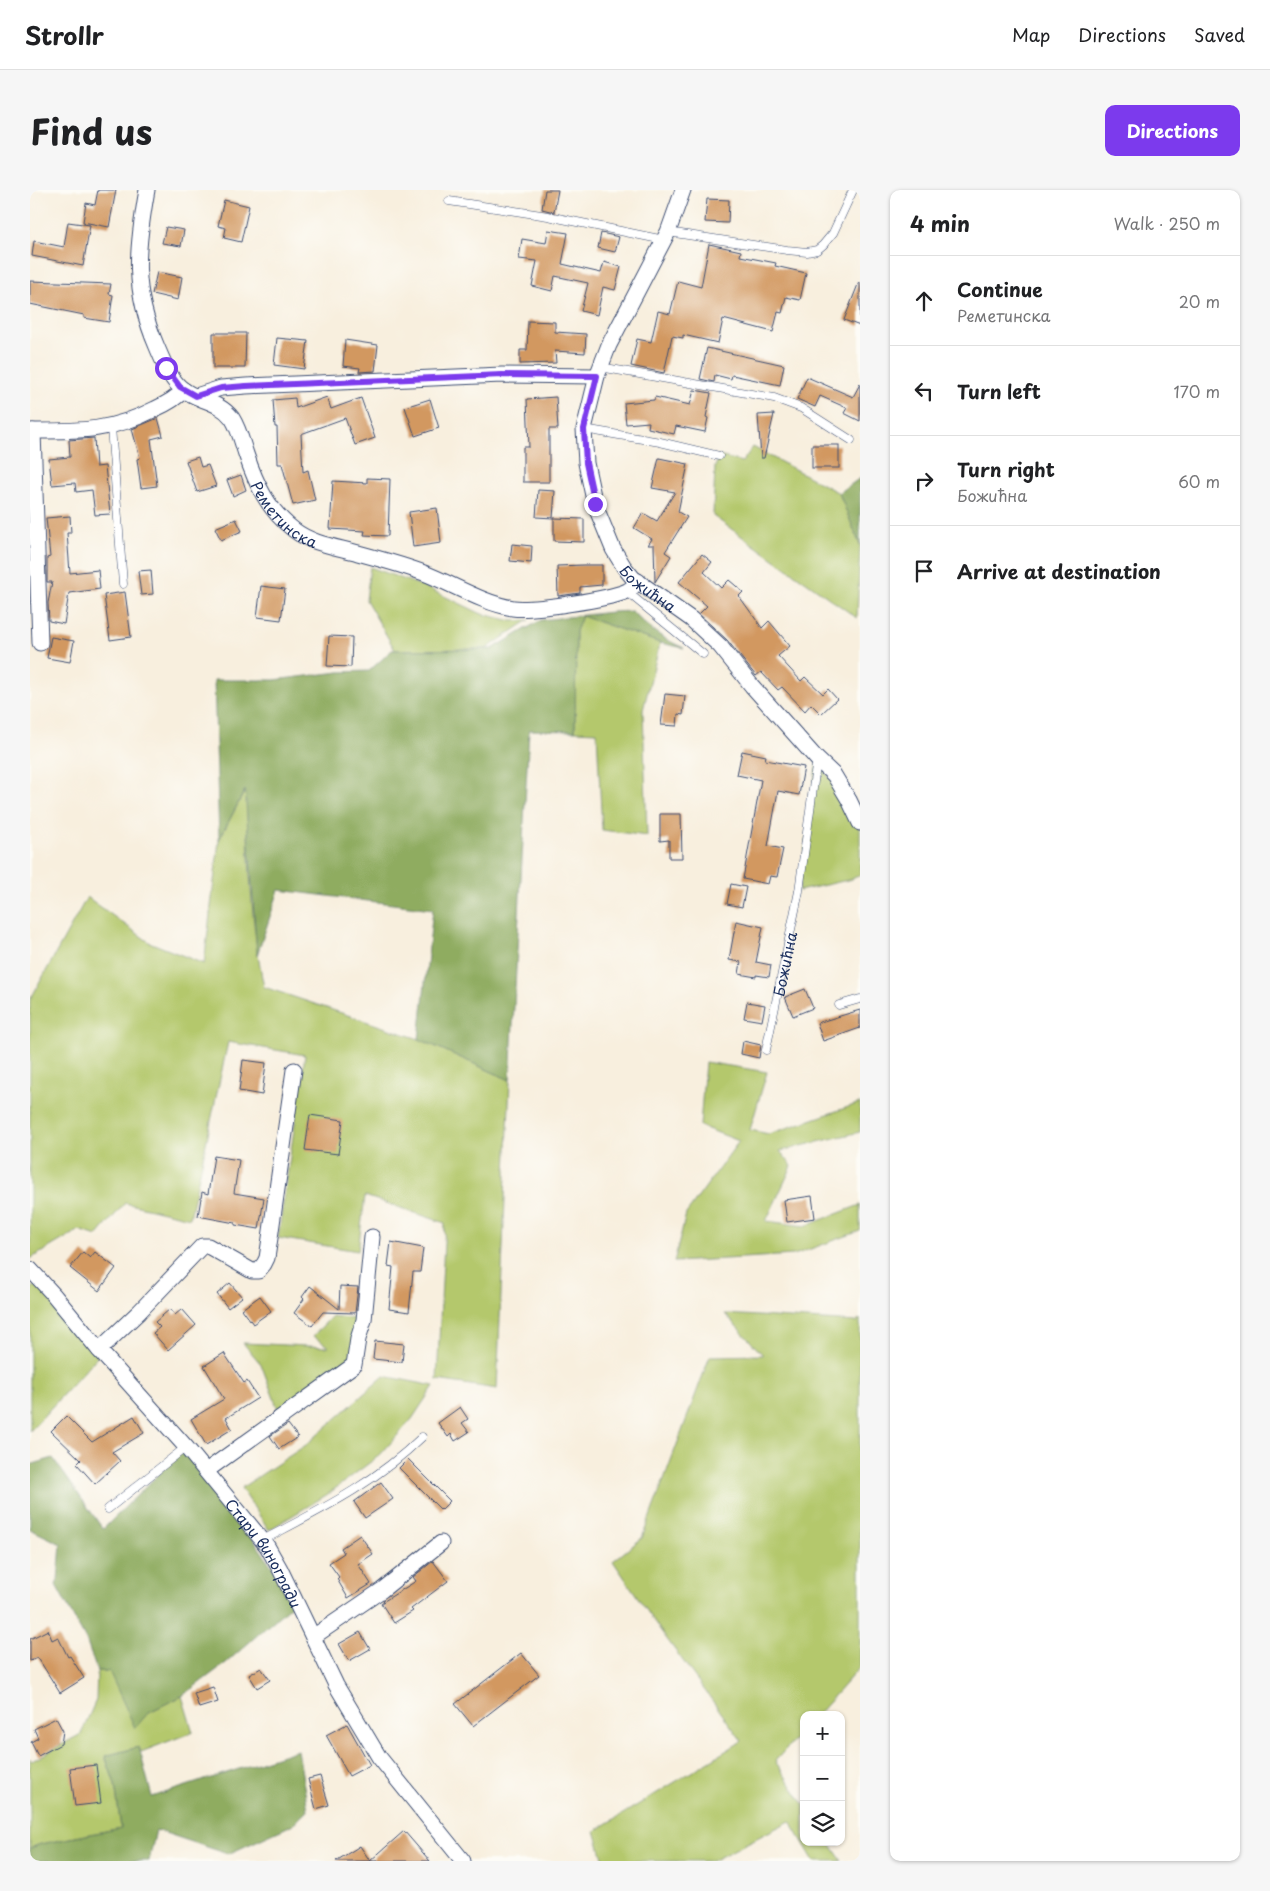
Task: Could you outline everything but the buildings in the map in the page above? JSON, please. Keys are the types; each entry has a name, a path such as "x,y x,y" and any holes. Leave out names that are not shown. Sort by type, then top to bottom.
{"street":[{"name":"Реметинска","path":"147,190 138,247 142,300 148,327 166,368 174,380 190,393 217,405 231,417 263,496 273,511 295,531 314,541 424,573 488,601 512,608 542,607 626,591 638,581"},
{"name":"Божићна","path":"683,190 666,236 609,345 599,372 584,429 586,463 595,504 613,549 624,567 638,581 708,633 817,759 834,775 860,823"},
{"path":"40,642 32,431 70,432 111,427 148,413 190,393 221,388 599,372"},
{"path":"99,1350 139,1312 202,1246 208,1246 252,1271 258,1271 264,1264 270,1238 294,1070"},
{"path":"206,1471 354,1366 358,1339 364,1320 372,1237"},
{"name":"Стари виногради","path":"30,1269 99,1350 186,1446 263,1540 280,1569 336,1685 379,1757 463,1861"},
{"path":"312,1637 382,1590 441,1544"}],"lane":[{"path":"449,201 666,236 807,252 816,250 823,245 833,233 853,190"},
{"path":"599,372 774,398 801,408 851,440"},
{"path":"111,427 123,584"},
{"path":"584,429 660,442 719,456"},
{"path":"626,591 703,654"},
{"name":"Божићна","path":"766,1050 799,891 817,759"},
{"path":"839,1005 860,999"},
{"path":"263,1540 353,1491 381,1473 422,1437"},
{"path":"108,1509 186,1446"}],"green space":[{"path":"753,447 839,493 860,545 857,618 713,516 715,467 719,456 742,462"},
{"path":"860,478 860,545 839,493"},
{"path":"370,567 425,587 482,614 512,621 529,620 486,649 395,650 366,600"},
{"path":"632,611 656,632 684,648 660,643 582,616 576,631 575,731 529,730 510,1080 419,1039 433,909 279,890 257,955 245,790 219,840 214,680 274,680 339,672 369,671 392,650 492,649 541,620"},
{"path":"582,616 660,643 643,710 647,836 602,830 597,732 575,731 576,631"},
{"path":"817,759 860,823 860,875 852,879 799,891"},
{"path":"246,789 253,913 264,987 419,1039 510,1080 497,1389 437,1380 445,1223 365,1196 358,1251 278,1238 305,1055 228,1042 190,1218 125,1203 97,1236 79,1230 30,1259 30,1000 87,897 149,942 204,964 219,840"},
{"path":"705,1062 767,1072 750,1130 769,1134 860,1103 860,1132 780,1151 792,1166 766,1221 805,1226 860,1205 860,1231 794,1255 674,1262 686,1214 739,1141 700,1126"},
{"path":"36,1285 99,1355 30,1431 30,1290"},
{"path":"725,1314 856,1322 860,1319 860,1667 821,1711 800,1711 800,1733 775,1761 800,1798 800,1838 790,1821 712,1861 604,1861 595,1831 742,1741 658,1627 613,1561 642,1538 710,1356 763,1355"},
{"path":"332,1316 364,1320 356,1360 279,1412 261,1364 243,1343 329,1347 313,1336"},
{"path":"384,1376 434,1386 412,1419 380,1455 328,1494 269,1530 241,1488 306,1445"},
{"path":"186,1447 206,1471 296,1601 226,1663 182,1696 149,1712 135,1728 109,1671 97,1671 86,1640 56,1585 61,1544 30,1529 30,1465 53,1458 103,1529"},
{"path":"97,1671 109,1671 149,1712 182,1696 193,1732 141,1752 139,1747 105,1756 115,1784 121,1828 41,1844 30,1848 30,1759 32,1761 81,1734 96,1700"},
{"path":"139,1747 152,1797 298,1750 308,1810 292,1825 228,1854 156,1830 149,1861 30,1861 30,1848 41,1844 121,1828 115,1784 105,1756"},
{"path":"805,1846 832,1846 842,1861 814,1861"}],"route":[{"path":"166,368 180,387 196,396 221,388 246,386 502,375 597,376 584,429 586,463 595,504"}]}
